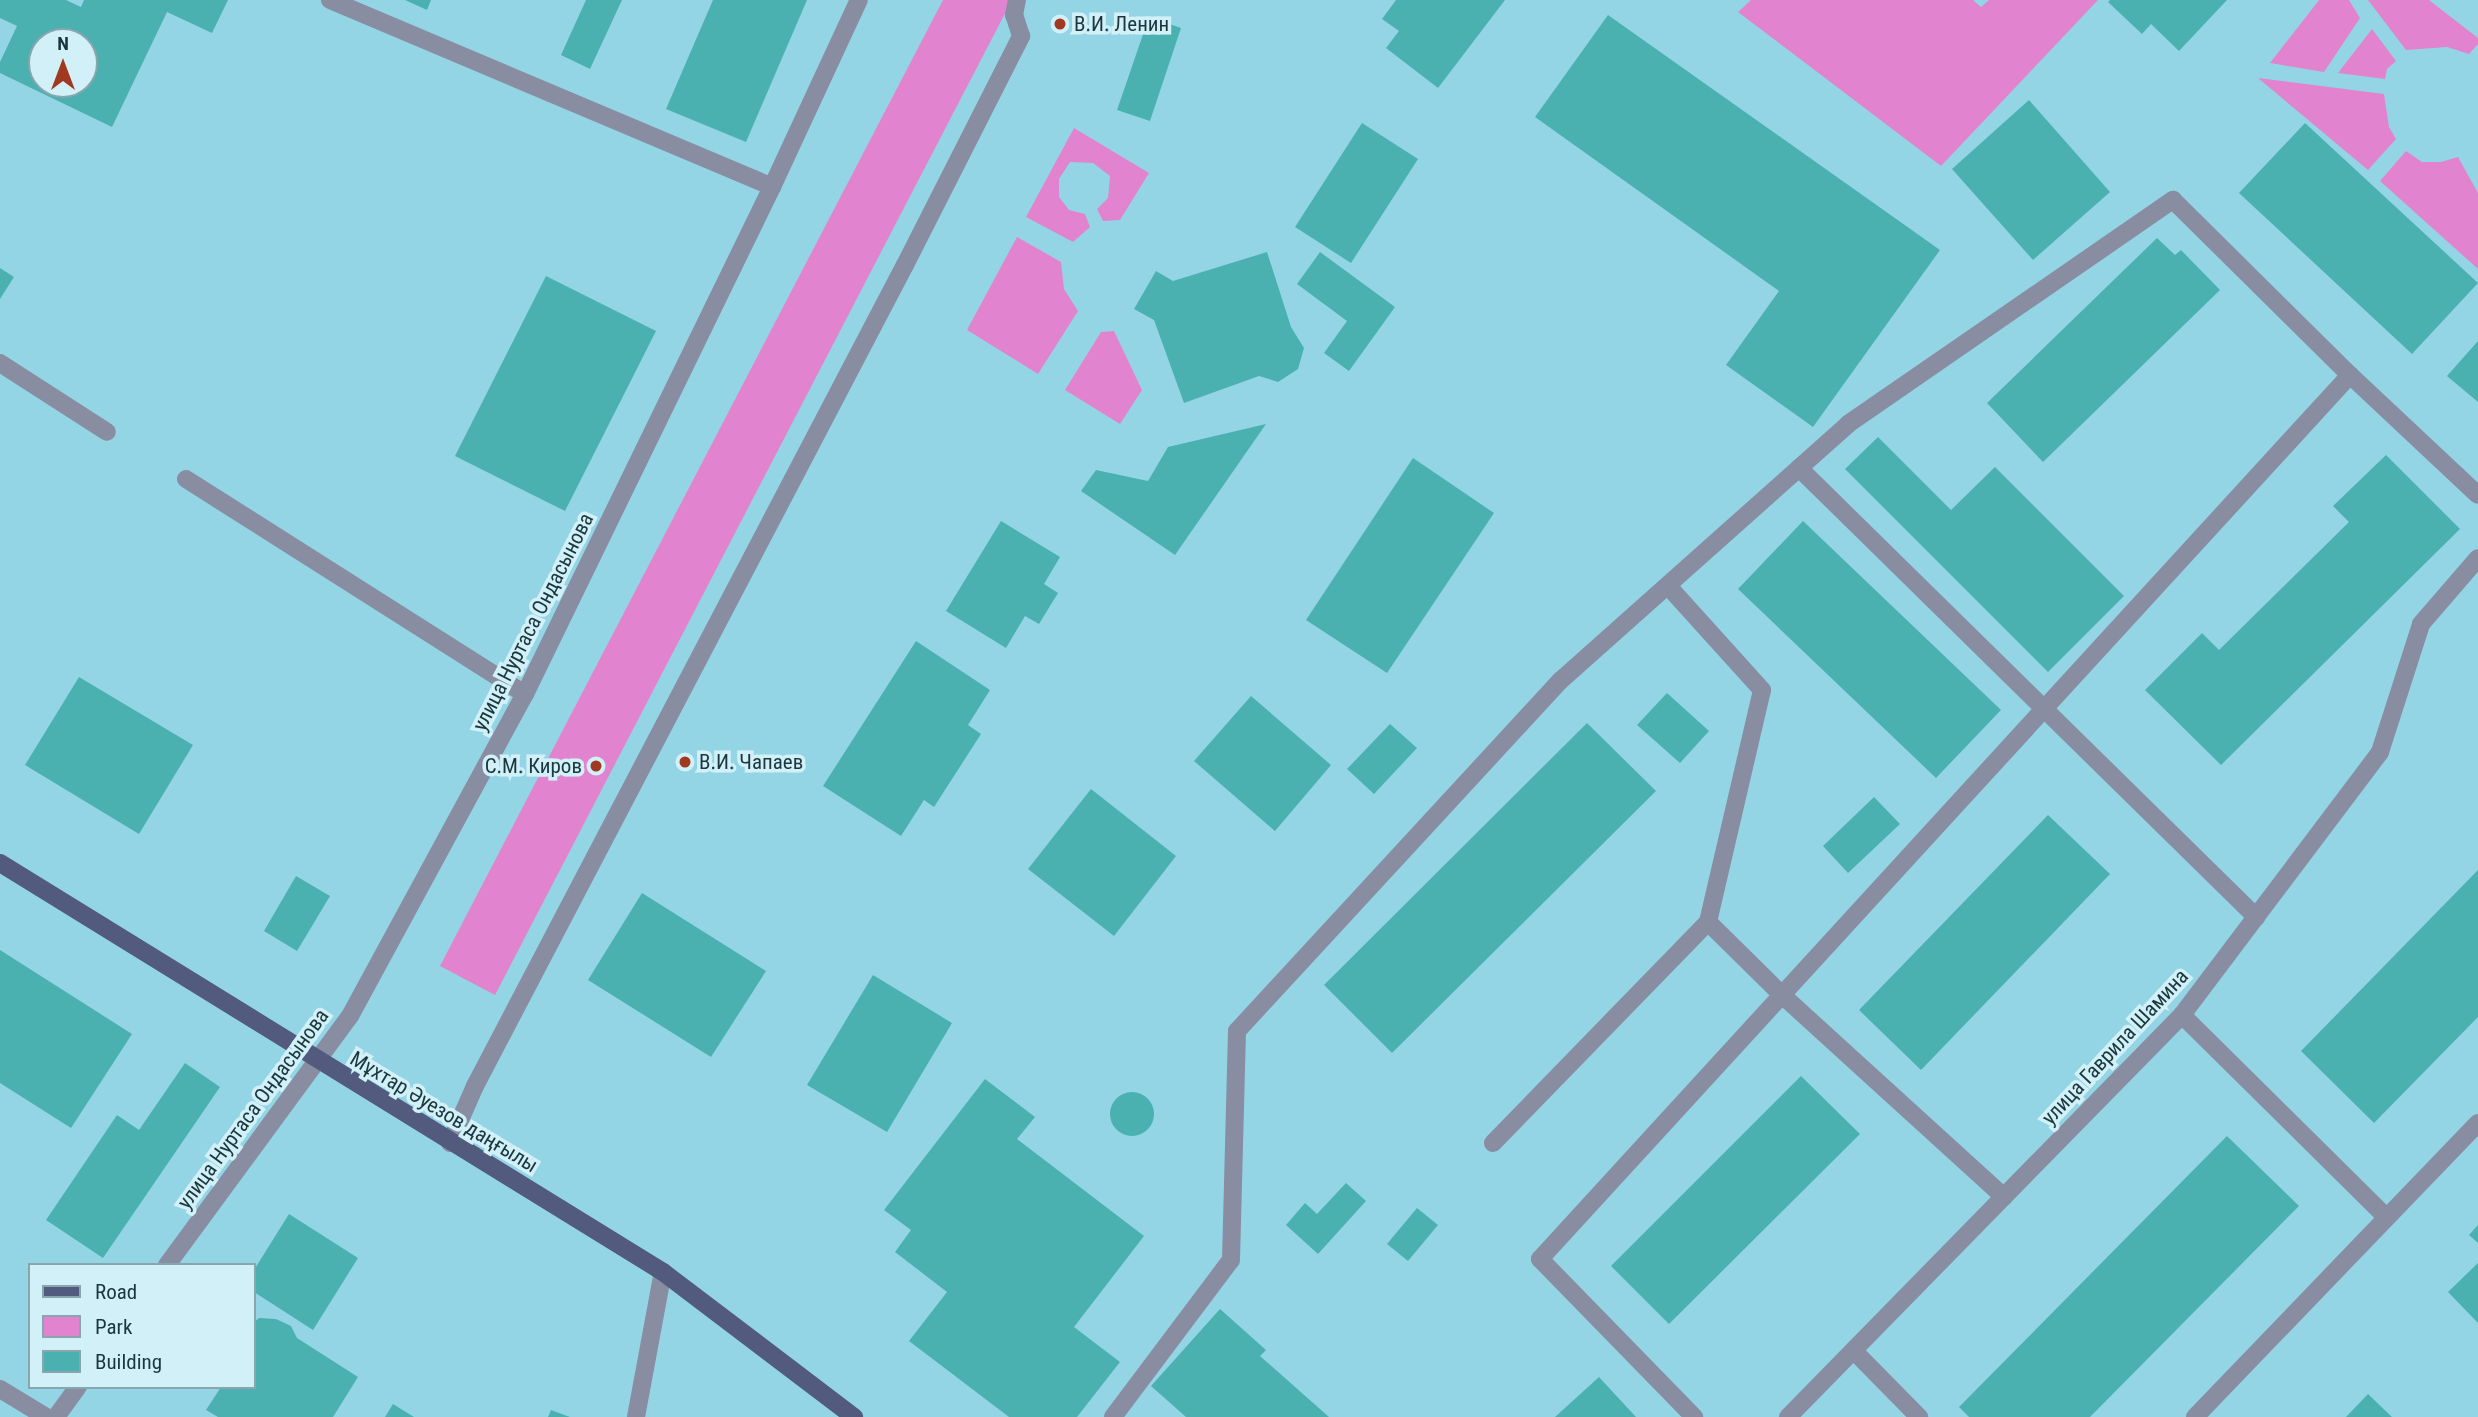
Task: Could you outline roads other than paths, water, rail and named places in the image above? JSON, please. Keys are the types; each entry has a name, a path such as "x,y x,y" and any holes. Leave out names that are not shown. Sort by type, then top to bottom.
{"main road":[{"name":"Мұхтар Әуезов даңғылы","path":"0,863 316,1061 663,1272 854,1417"}],"street":[{"path":"330,0 772,187"},
{"name":"улица Нуртаса Ондасынова","path":"168,1263 350,1016 524,694 772,187 859,0"},
{"path":"450,1143 475,1086 899,278 1021,36 1014,15 1017,0"},
{"path":"1113,1417 1231,1260 1237,1031 1560,681 1848,424 2173,200 2350,375 2478,495"},
{"path":"0,363 107,432"},
{"path":"1694,1417 1540,1259 2350,375"},
{"path":"1799,468 2256,917"},
{"path":"186,480 524,694"},
{"name":"улица Гаврила Шамина","path":"1788,1417 2182,1015 2381,751 2421,624 2478,558"},
{"path":"1493,1143 1708,922 1762,690 1668,586"},
{"path":"1708,922 1782,995 2004,1197"},
{"path":"2182,1015 2386,1217"},
{"path":"2196,1417 2478,1123"},
{"path":"636,1417 663,1272"},
{"path":"1854,1351 1919,1417"},
{"path":"0,1389 46,1417"},
{"path":"56,1417 77,1389"}],"place":[{"name":"В.И. Ленин","path":"1060,24"},
{"name":"В.И. Чапаев","path":"685,762"},
{"name":"С.М. Киров","path":"596,766"}]}
